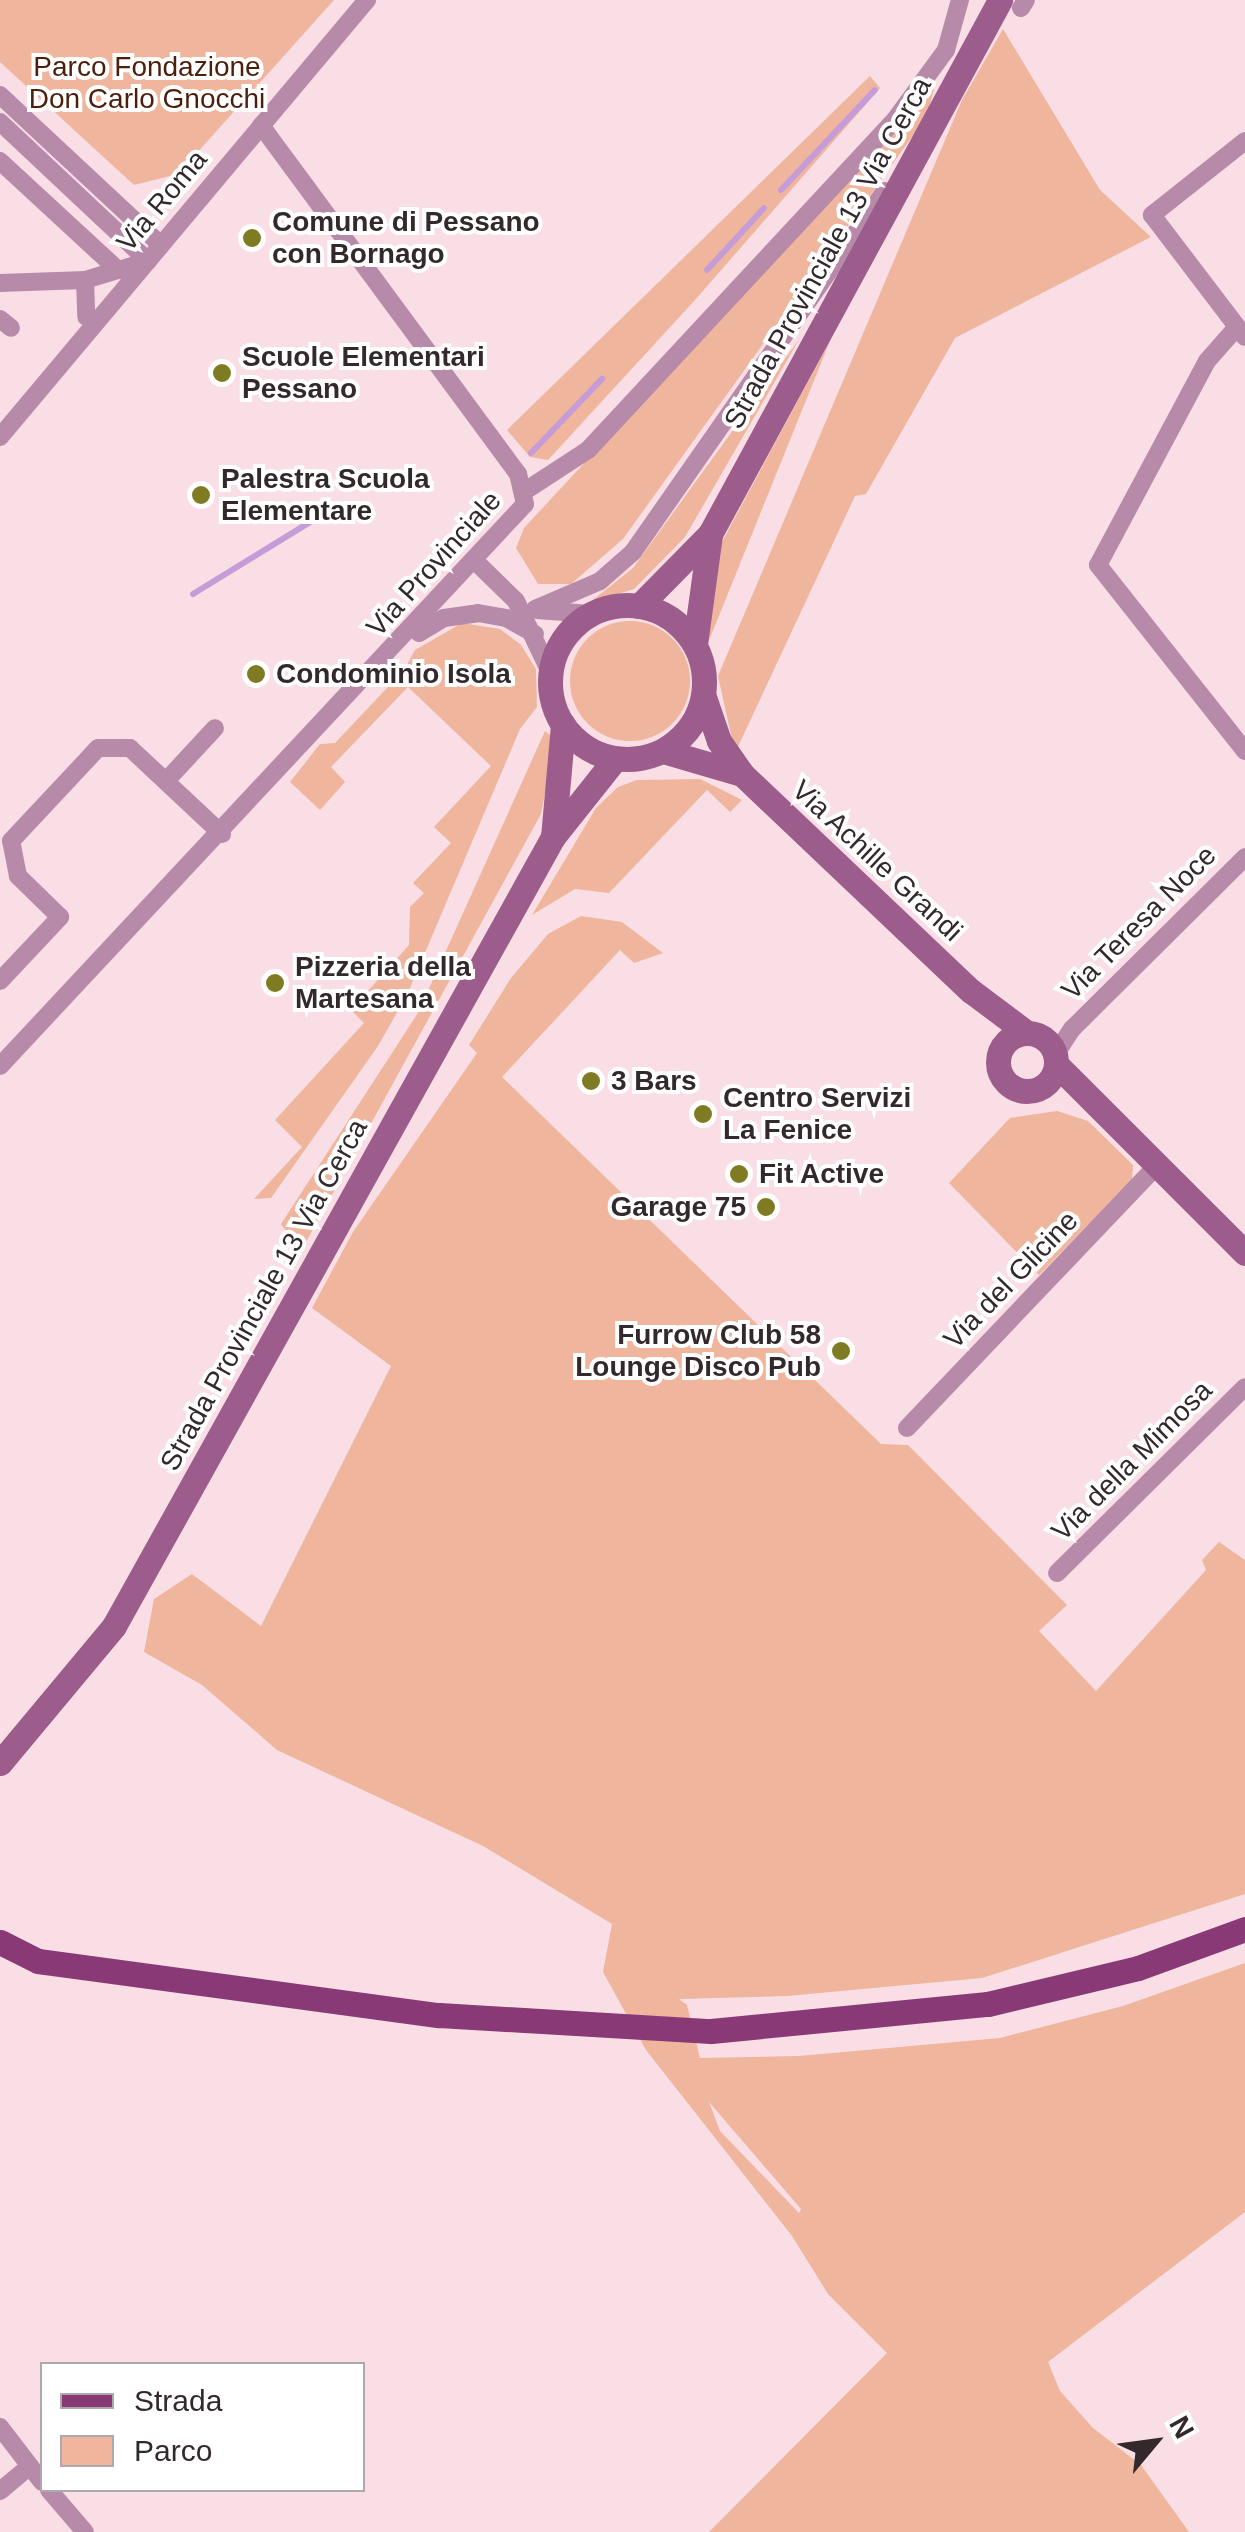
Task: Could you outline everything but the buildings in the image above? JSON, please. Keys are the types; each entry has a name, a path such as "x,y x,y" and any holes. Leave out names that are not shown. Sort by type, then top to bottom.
{"main road":[{"path":"0,1942 38,1961 439,2015 728,2031 988,2004 1138,1968 1245,1929"},
{"path":"0,1970 38,1961"}],"street":[{"name":"Via Roma","path":"0,437 367,0"},
{"name":"Via Provinciale","path":"0,1066 394,650 522,509 525,491 588,450 894,122 946,50 960,0"},
{"name":"Strada Provinciale 13 Via Cerca","path":"640,606 710,534 939,112 1016,3"},
{"path":"0,95 161,245"},
{"path":"534,609 600,581 633,552 939,112"},
{"path":"0,122 148,260 85,280 0,283"},
{"path":"261,126 525,491"},
{"path":"1245,141 1152,216 1241,332 1207,362 1098,565 1245,752"},
{"path":"2,166 118,270"},
{"path":"85,280 86,318"},
{"name":"Strada Provinciale 13 Via Cerca","path":"704,697 694,644 710,534"},
{"path":"475,561 516,601 551,674"},
{"path":"516,601 534,609 592,614 640,606 680,626 694,644"},
{"path":"551,674 561,643 592,614"},
{"path":"394,650 455,615 506,618 535,634"},
{"name":"Strada Provinciale 13 Via Cerca","path":"551,674 563,724 553,837"},
{"path":"563,724 586,746 615,758 664,751 682,737 704,697"},
{"name":"Via Achille Grandi","path":"704,697 719,741 742,774 971,991"},
{"path":"166,781 214,728"},
{"path":"0,981 60,916 18,876 6,838 98,748 125,746 222,834"},
{"name":"Via Achille Grandi","path":"664,751 742,774"},
{"name":"Strada Provinciale 13 Via Cerca","path":"0,1763 114,1626 553,837 615,758"},
{"name":"Via Teresa Noce","path":"1056,1060 1072,1028 1245,857"},
{"path":"971,991 1032,1034 1093,1107 1245,1252"},
{"path":"971,991 985,1010 1008,1085 1093,1107"},
{"path":"998,1056 1008,1039 1072,1028"},
{"path":"1038,1090 1056,1060"},
{"name":"Via del Glicine","path":"908,1428 1154,1169"},
{"name":"Via della Mimosa","path":"1057,1573 1245,1387"},
{"path":"0,2427 40,2479"},
{"path":"0,2491 30,2466"},
{"path":"51,2492 85,2532"}],"green space":[{"name":"Parco Fondazione Don Carlo Gnocchi","path":"0,0 334,0 178,174 134,185 0,62"},
{"path":"1003,29 1100,190 1151,237 955,338 866,494 855,496 735,753 718,676 962,100"},
{"path":"870,76 880,88 695,300 548,460 530,457 507,430"},
{"path":"935,85 927,116 623,539 571,584 538,584 516,548 524,528"},
{"path":"800,338 685,537 634,589 589,603 633,568"},
{"path":"830,341 708,643 717,551"},
{"path":"630,621 653,626 672,639 685,658 690,681 685,704 672,723 653,736 630,741 607,736 588,723 575,704 570,681 575,658 588,639 607,626"},
{"path":"462,623 500,629 521,645 536,669 537,707 520,729 407,995 378,1046 271,1198 254,1199 302,1147 275,1120 364,1023 351,1010 409,945 410,907 424,893 413,883 451,843 434,827 491,766 408,687 331,767 345,782 320,810 290,782 320,744 335,743 404,670 415,650"},
{"path":"545,731 555,739 541,814 301,1251 281,1224 418,1013"},
{"path":"700,779 742,800 730,812 707,790 609,893 575,889 532,915 596,808 618,787 637,780"},
{"path":"581,916 622,922 663,953 634,963 620,950 502,1077 881,1444 908,1445 1067,1605 1039,1631 1096,1691 1206,1570 1202,1560 1219,1542 1245,1560 1245,1894 982,1978 787,1996 679,1999 687,2005 700,2058 799,2056 1000,2038 1123,2006 1245,1963 1245,2212 1048,2362 1060,2391 1093,2428 1141,2465 1189,2532 709,2532 887,2353 828,2294 792,2236 646,2050 603,1972 612,1924 483,1846 277,1750 202,1685 144,1652 154,1599 192,1574 261,1626 391,1366 312,1308 353,1232 477,1053 469,1045 511,978 548,934","holes":["709,2102 801,2209 799,2213 720,2131"]},
{"path":"1057,1111 1088,1121 1133,1165 1132,1180 1039,1275 949,1183 1010,1118"}],"waterway":[{"path":"781,190 875,90"},
{"path":"707,270 764,208"},
{"path":"531,453 602,379"},
{"path":"193,594 315,519"}],"place":[{"name":"Comune di Pessano con Bornago","path":"252,238"},
{"name":"Scuole Elementari Pessano","path":"222,373"},
{"name":"Palestra Scuola Elementare","path":"201,495"},
{"name":"Condominio Isola","path":"256,674"},
{"name":"Pizzeria della Martesana","path":"275,983"},
{"name":"3 Bars","path":"591,1081"},
{"name":"Centro Servizi La Fenice","path":"703,1114"},
{"name":"Fit Active","path":"739,1174"},
{"name":"Garage 75","path":"766,1207"},
{"name":"Furrow Club 58 Lounge Disco Pub","path":"841,1351"}]}
